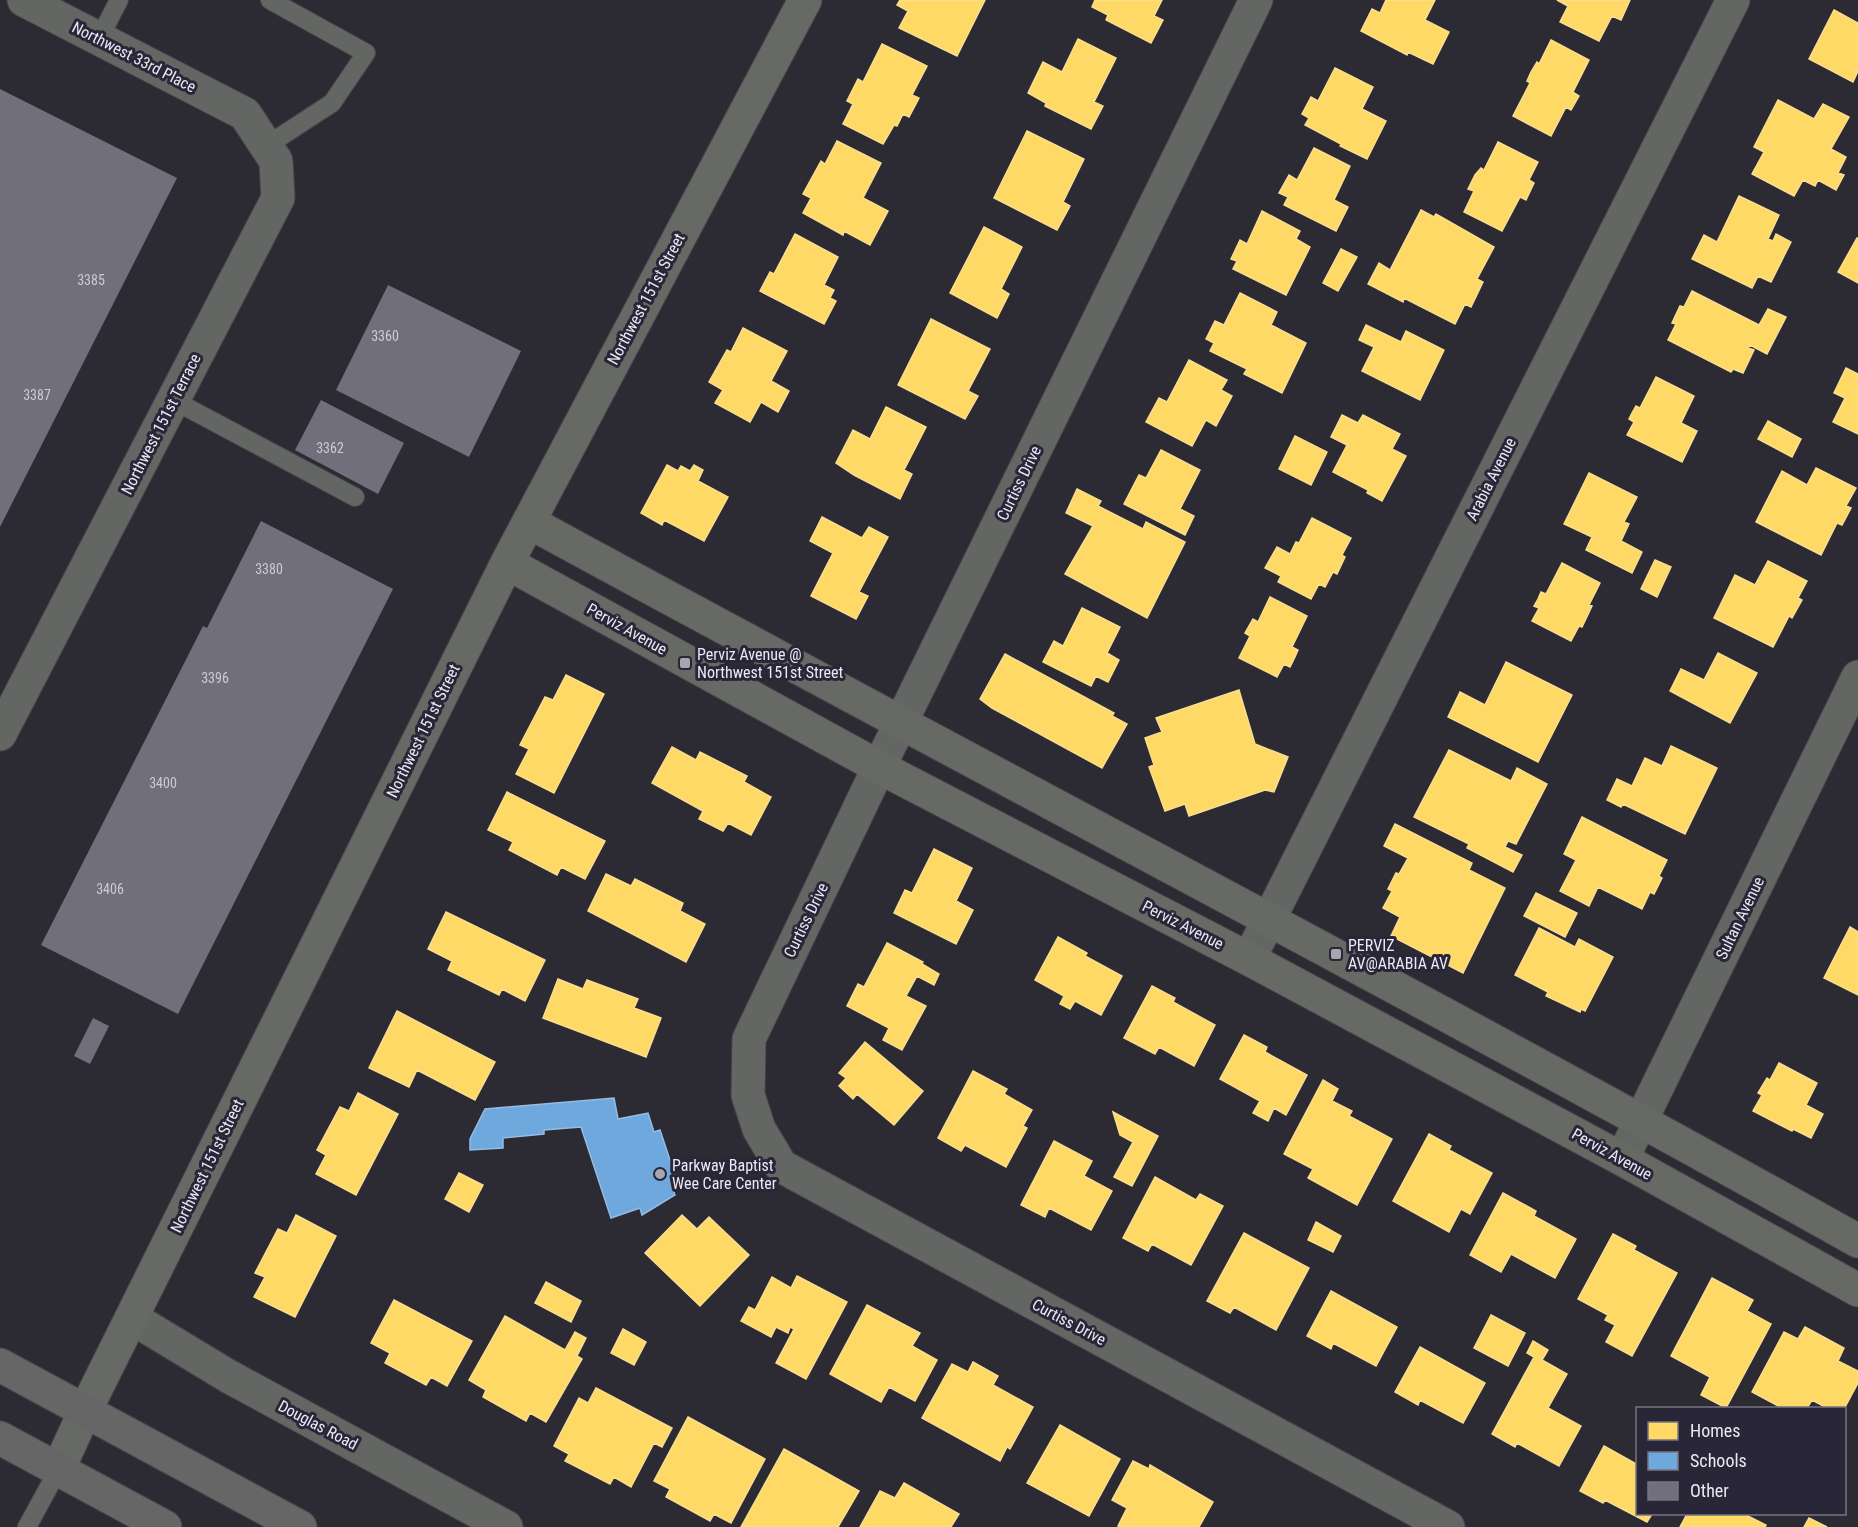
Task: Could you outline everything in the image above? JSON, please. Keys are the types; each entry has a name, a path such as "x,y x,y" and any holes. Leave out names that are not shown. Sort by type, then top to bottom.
{"main road":[{"path":"0,1365 300,1527"},
{"path":"0,1438 165,1527"}],"street":[{"name":"Northwest 33rd Place","path":"24,0 244,114"},
{"name":"Northwest 151st Street","path":"58,1470 85,1411 507,563 805,0"},
{"name":"Curtiss Drive","path":"1256,0 879,766 749,1039 748,1095 759,1129 781,1166 1446,1527"},
{"name":"Arabia Avenue","path":"1249,959 1733,0"},
{"name":"Northwest 151st Terrace","path":"0,734 8,699 173,400 278,198 276,161 244,114"},
{"path":"529,522 1641,1120 1858,1241"},
{"name":"Perviz Avenue","path":"507,563 879,766 1249,959 1622,1159 1858,1290"},
{"name":"Sultan Avenue","path":"1622,1159 1858,677"},
{"name":"Douglas Road","path":"132,1318 228,1376 506,1527"}],"lane":[{"path":"99,39 119,0"},
{"path":"266,146 332,103 366,53 270,0"},
{"path":"173,400 355,497"},
{"path":"27,1527 58,1470"}],"building: Homes":[{"path":"900,0 985,0 957,56 899,28 908,11 897,5"},
{"path":"1095,0 1162,0 1154,16 1163,20 1151,43 1106,20 1108,15 1092,7"},
{"path":"1386,0 1435,0 1425,20 1449,32 1433,64 1408,52 1407,55 1361,31 1372,9 1380,13"},
{"path":"1557,0 1630,0 1621,20 1612,16 1599,41 1560,22 1568,6"},
{"path":"1834,10 1858,23 1858,71 1853,82 1809,59"},
{"path":"1078,39 1116,58 1094,102 1103,106 1091,129 1045,106 1046,103 1028,93 1043,62 1062,72"},
{"path":"1551,40 1589,60 1573,92 1579,96 1571,110 1566,107 1551,136 1513,116 1530,83 1527,81 1531,72 1537,62 1539,64"},
{"path":"882,44 927,66 912,95 919,98 909,117 903,114 883,144 843,124 853,104 847,101 858,79 863,82"},
{"path":"1335,68 1373,87 1362,109 1386,121 1367,159 1305,125 1309,118 1302,114 1311,97 1318,101"},
{"path":"1778,100 1814,119 1823,104 1849,117 1831,149 1846,157 1838,173 1844,175 1836,190 1818,180 1815,186 1803,180 1794,196 1752,174 1764,152 1754,147"},
{"path":"1027,131 1084,159 1063,202 1070,206 1057,230 994,198"},
{"path":"837,141 881,163 863,198 888,211 870,245 844,231 843,235 803,213 811,198 803,194 821,161 825,164"},
{"path":"1498,142 1538,162 1529,180 1534,183 1526,200 1520,197 1502,231 1464,212 1474,191 1468,189 1475,175 1481,168 1484,170"},
{"path":"1314,148 1350,166 1334,200 1348,207 1336,231 1284,205 1288,197 1279,193 1289,175 1297,180"},
{"path":"1739,196 1779,215 1768,239 1773,241 1776,234 1791,242 1771,282 1758,276 1752,288 1692,259 1704,235 1717,242"},
{"path":"1421,210 1434,217 1436,214 1494,247 1477,279 1483,282 1471,307 1465,304 1455,324 1404,298 1403,302 1368,284 1379,263 1390,270"},
{"path":"1262,211 1300,231 1296,239 1310,247 1286,295 1233,269 1237,261 1231,259 1240,240 1247,244"},
{"path":"984,227 1022,247 1001,289 1009,294 997,318 950,293"},
{"path":"795,234 838,257 824,285 834,290 830,298 836,301 824,324 760,291 770,272 774,274"},
{"path":"1858,239 1858,283 1838,272"},
{"path":"1341,249 1357,257 1338,291 1323,283"},
{"path":"1692,291 1759,325 1768,309 1786,317 1767,354 1750,345 1748,348 1754,350 1743,373 1733,369 1731,372 1668,340 1676,324 1672,323 1680,306 1684,307"},
{"path":"1240,293 1277,312 1271,325 1306,343 1282,393 1244,374 1247,369 1210,351 1214,343 1206,339 1215,321 1224,325"},
{"path":"931,319 990,349 968,391 978,396 965,419 898,385"},
{"path":"1366,325 1401,342 1406,331 1444,350 1420,400 1362,371 1374,347 1359,340"},
{"path":"743,328 787,351 771,381 789,391 778,412 761,402 750,422 715,403 723,390 709,382 727,350 731,352"},
{"path":"1189,360 1227,380 1221,390 1232,396 1216,426 1206,420 1192,446 1146,422 1159,398 1167,402"},
{"path":"1846,368 1858,374 1858,434 1833,422 1845,398 1834,393"},
{"path":"1656,377 1694,396 1681,423 1697,431 1682,462 1627,435 1634,422 1629,419 1636,406 1640,408"},
{"path":"886,407 926,427 904,470 912,474 900,499 836,463 853,430 870,439"},
{"path":"1342,415 1358,423 1363,415 1400,434 1392,449 1406,456 1382,501 1367,493 1368,490 1333,472 1347,445 1331,437"},
{"path":"1768,421 1801,439 1792,457 1758,439"},
{"path":"1295,436 1327,452 1311,485 1279,469"},
{"path":"1161,450 1200,470 1180,509 1194,516 1185,535 1124,504 1139,475 1146,478"},
{"path":"667,465 678,471 681,466 690,471 694,465 703,470 698,481 728,497 704,541 664,520 662,525 641,513"},
{"path":"1816,468 1856,488 1846,506 1851,508 1842,525 1837,523 1821,555 1756,522 1782,471 1807,485"},
{"path":"1589,473 1637,497 1624,522 1629,524 1621,541 1642,552 1632,573 1586,550 1592,537 1564,524"},
{"path":"1077,489 1101,501 1098,506 1143,529 1146,522 1185,542 1147,618 1065,574 1093,526 1066,513"},
{"path":"822,517 862,538 869,527 888,537 859,592 868,596 856,619 811,596 833,553 810,541"},
{"path":"1312,518 1351,538 1342,555 1345,557 1337,574 1333,572 1325,587 1319,584 1311,599 1278,582 1281,576 1265,568 1277,547 1290,554 1296,542 1299,543"},
{"path":"1655,560 1671,567 1657,597 1641,589"},
{"path":"1768,561 1807,581 1798,598 1802,600 1792,618 1789,616 1773,647 1714,618 1735,575 1755,585"},
{"path":"1562,563 1600,583 1589,605 1592,606 1582,627 1579,626 1571,641 1532,621 1539,608 1534,606 1541,592 1546,594"},
{"path":"1270,597 1307,616 1292,647 1298,650 1294,659 1290,667 1284,664 1277,677 1239,658 1250,636 1245,633 1253,619 1258,622"},
{"path":"1082,608 1120,627 1107,653 1119,660 1108,682 1096,676 1091,686 1043,662 1054,641 1063,646"},
{"path":"1718,653 1757,673 1730,723 1670,691 1681,669 1704,680"},
{"path":"1005,654 1114,713 1112,716 1127,724 1102,768 992,708 980,699"},
{"path":"1506,662 1572,695 1538,762 1448,717 1460,692 1485,705"},
{"path":"566,675 604,694 554,793 516,774 529,749 520,745 545,697 553,700"},
{"path":"1239,690 1255,744 1288,757 1274,792 1265,790 1189,816 1185,804 1165,811 1149,767 1154,765 1145,738 1162,732 1156,718"},
{"path":"1671,746 1717,768 1685,834 1623,804 1621,807 1607,800 1617,779 1632,786 1645,758 1662,766"},
{"path":"672,747 696,760 700,752 747,776 744,782 771,797 751,835 728,823 723,831 699,819 703,811 652,783"},
{"path":"1449,750 1511,781 1517,768 1547,784 1516,844 1508,841 1505,847 1522,855 1513,872 1467,848 1469,844 1414,817"},
{"path":"507,792 605,841 585,879 561,867 557,875 509,850 513,842 488,830"},
{"path":"1582,817 1667,860 1654,894 1650,892 1642,909 1598,887 1589,906 1560,891 1576,860 1564,854"},
{"path":"1395,824 1472,863 1469,870 1505,888 1463,973 1391,936 1400,917 1383,908 1392,891 1388,889 1396,873 1399,874 1408,858 1384,846"},
{"path":"934,849 972,868 956,901 973,910 956,944 894,913 905,890 912,893"},
{"path":"606,874 631,886 635,879 683,903 680,911 705,924 686,962 588,911"},
{"path":"1536,893 1577,913 1565,937 1524,916"},
{"path":"446,912 545,960 525,1001 502,989 499,995 448,970 452,961 428,949"},
{"path":"1850,927 1858,932 1858,995 1824,978"},
{"path":"1539,928 1575,947 1579,939 1613,957 1585,1011 1581,1009 1580,1012 1546,996 1548,992 1515,975"},
{"path":"1058,937 1087,953 1085,956 1122,976 1101,1015 1075,1001 1070,1009 1060,1004 1064,996 1035,980"},
{"path":"887,943 923,962 922,964 939,974 934,985 917,976 906,996 926,1006 902,1050 883,1040 889,1028 847,1006 858,984 864,987"},
{"path":"558,979 583,989 587,980 638,999 634,1008 661,1018 646,1057 543,1018"},
{"path":"1152,986 1175,998 1173,1002 1215,1025 1194,1066 1159,1047 1155,1054 1124,1038"},
{"path":"397,1011 495,1062 475,1100 417,1070 409,1087 369,1068"},
{"path":"1244,1035 1267,1047 1265,1052 1307,1075 1286,1115 1274,1108 1268,1121 1253,1113 1260,1101 1220,1079"},
{"path":"865,1042 923,1091 894,1125 857,1094 853,1099 839,1086 846,1078 839,1073"},
{"path":"1779,1063 1817,1083 1806,1105 1823,1114 1811,1138 1753,1111 1762,1095 1758,1093 1767,1078 1770,1080"},
{"path":"973,1071 1007,1089 1004,1094 1032,1110 1023,1126 1027,1128 1006,1167 965,1145 961,1151 938,1138"},
{"path":"1323,1080 1338,1089 1332,1101 1352,1111 1349,1116 1392,1139 1357,1205 1308,1178 1313,1169 1284,1154"},
{"path":"358,1093 398,1114 356,1195 316,1174 326,1155 317,1150 340,1107 349,1111"},
{"path":"1113,1112 1158,1136 1132,1186 1114,1177 1133,1142 1120,1135"},
{"path":"1429,1134 1451,1146 1449,1150 1492,1173 1470,1214 1461,1209 1449,1232 1393,1201"},
{"path":"1054,1141 1092,1161 1084,1176 1112,1191 1091,1230 1049,1208 1045,1217 1021,1205"},
{"path":"459,1173 483,1185 469,1212 445,1199"},
{"path":"1155,1177 1196,1200 1200,1194 1223,1206 1191,1265 1152,1244 1148,1251 1123,1238"},
{"path":"1503,1193 1536,1211 1534,1216 1576,1239 1555,1278 1511,1254 1501,1272 1470,1255"},
{"path":"296,1215 336,1236 295,1317 254,1297 265,1277 255,1273 278,1229 287,1233"},
{"path":"682,1215 697,1229 709,1217 749,1255 700,1306 645,1253"},
{"path":"1316,1222 1341,1236 1333,1252 1308,1240"},
{"path":"1244,1233 1309,1268 1276,1330 1234,1307 1230,1313 1207,1301"},
{"path":"1613,1234 1636,1246 1634,1250 1677,1273 1632,1356 1606,1342 1615,1325 1605,1320 1608,1315 1578,1299"},
{"path":"797,1276 847,1302 806,1379 776,1363 794,1329 790,1327 788,1333 776,1327 771,1337 741,1321 749,1307 755,1310 772,1277 791,1288"},
{"path":"1712,1278 1753,1300 1747,1311 1771,1324 1727,1407 1701,1395 1710,1377 1671,1356"},
{"path":"546,1282 581,1301 571,1322 535,1303"},
{"path":"1331,1291 1397,1327 1376,1366 1333,1343 1331,1349 1307,1336"},
{"path":"394,1300 472,1341 447,1386 431,1377 426,1385 385,1363 390,1353 371,1343"},
{"path":"867,1305 920,1333 912,1346 937,1360 915,1401 889,1387 881,1402 830,1374"},
{"path":"1491,1315 1525,1333 1508,1366 1474,1348"},
{"path":"505,1316 565,1350 575,1332 586,1338 577,1356 582,1359 546,1422 530,1413 526,1421 483,1397 486,1390 469,1380"},
{"path":"1805,1327 1844,1348 1838,1361 1858,1371 1858,1383 1845,1407 1825,1407 1812,1400 1808,1407 1780,1407 1752,1392 1784,1332 1798,1339"},
{"path":"623,1329 646,1342 634,1365 611,1353"},
{"path":"1533,1341 1548,1350 1542,1360 1567,1374 1548,1408 1581,1426 1559,1466 1517,1443 1515,1447 1492,1434 1534,1357 1527,1353"},
{"path":"1420,1347 1485,1383 1463,1423 1420,1400 1418,1405 1395,1392"},
{"path":"973,1362 998,1376 993,1385 1033,1407 1010,1449 1007,1447 1000,1461 922,1418 952,1364 968,1372"},
{"path":"596,1388 672,1428 662,1447 654,1443 631,1487 614,1477 610,1484 565,1461 569,1454 554,1446 579,1398 588,1403"},
{"path":"688,1417 765,1459 731,1523 714,1514 710,1521 666,1497 670,1489 654,1481"},
{"path":"1060,1425 1120,1459 1089,1516 1027,1483"},
{"path":"1604,1446 1636,1464 1636,1515 1651,1515 1647,1522 1605,1500 1603,1503 1580,1491"},
{"path":"784,1449 859,1491 838,1527 741,1527"},
{"path":"1133,1461 1149,1469 1150,1465 1213,1502 1199,1527 1118,1526 1127,1508 1112,1500"},
{"path":"904,1483 959,1514 951,1527 860,1527 880,1491 895,1498"},
{"path":"1686,1515 1746,1515 1766,1525 1765,1527 1680,1527"},
{"path":"1809,1518 1827,1527 1804,1527"}],"building: Schools":[{"path":"614,1098 618,1119 648,1113 654,1132 660,1130 678,1184 672,1186 675,1195 642,1215 640,1208 611,1218 581,1127 544,1130 544,1134 503,1138 503,1148 470,1150 470,1139 485,1109"}],"building: Other":[{"path":"0,89 177,178 0,527"},
{"path":"388,285 521,351 469,457 336,390"},
{"path":"321,400 404,443 378,494 295,450"},
{"path":"261,521 393,589 178,1014 41,945 203,626 207,628"},
{"path":"93,1018 109,1026 90,1064 74,1056"}],"place":[{"name":"Perviz Avenue @ Northwest 151st Street","path":"685,663"},
{"name":"PERVIZ AV@ARABIA AV","path":"1336,954"},
{"name":"Parkway Baptist Wee Care Center","path":"660,1174"}]}
